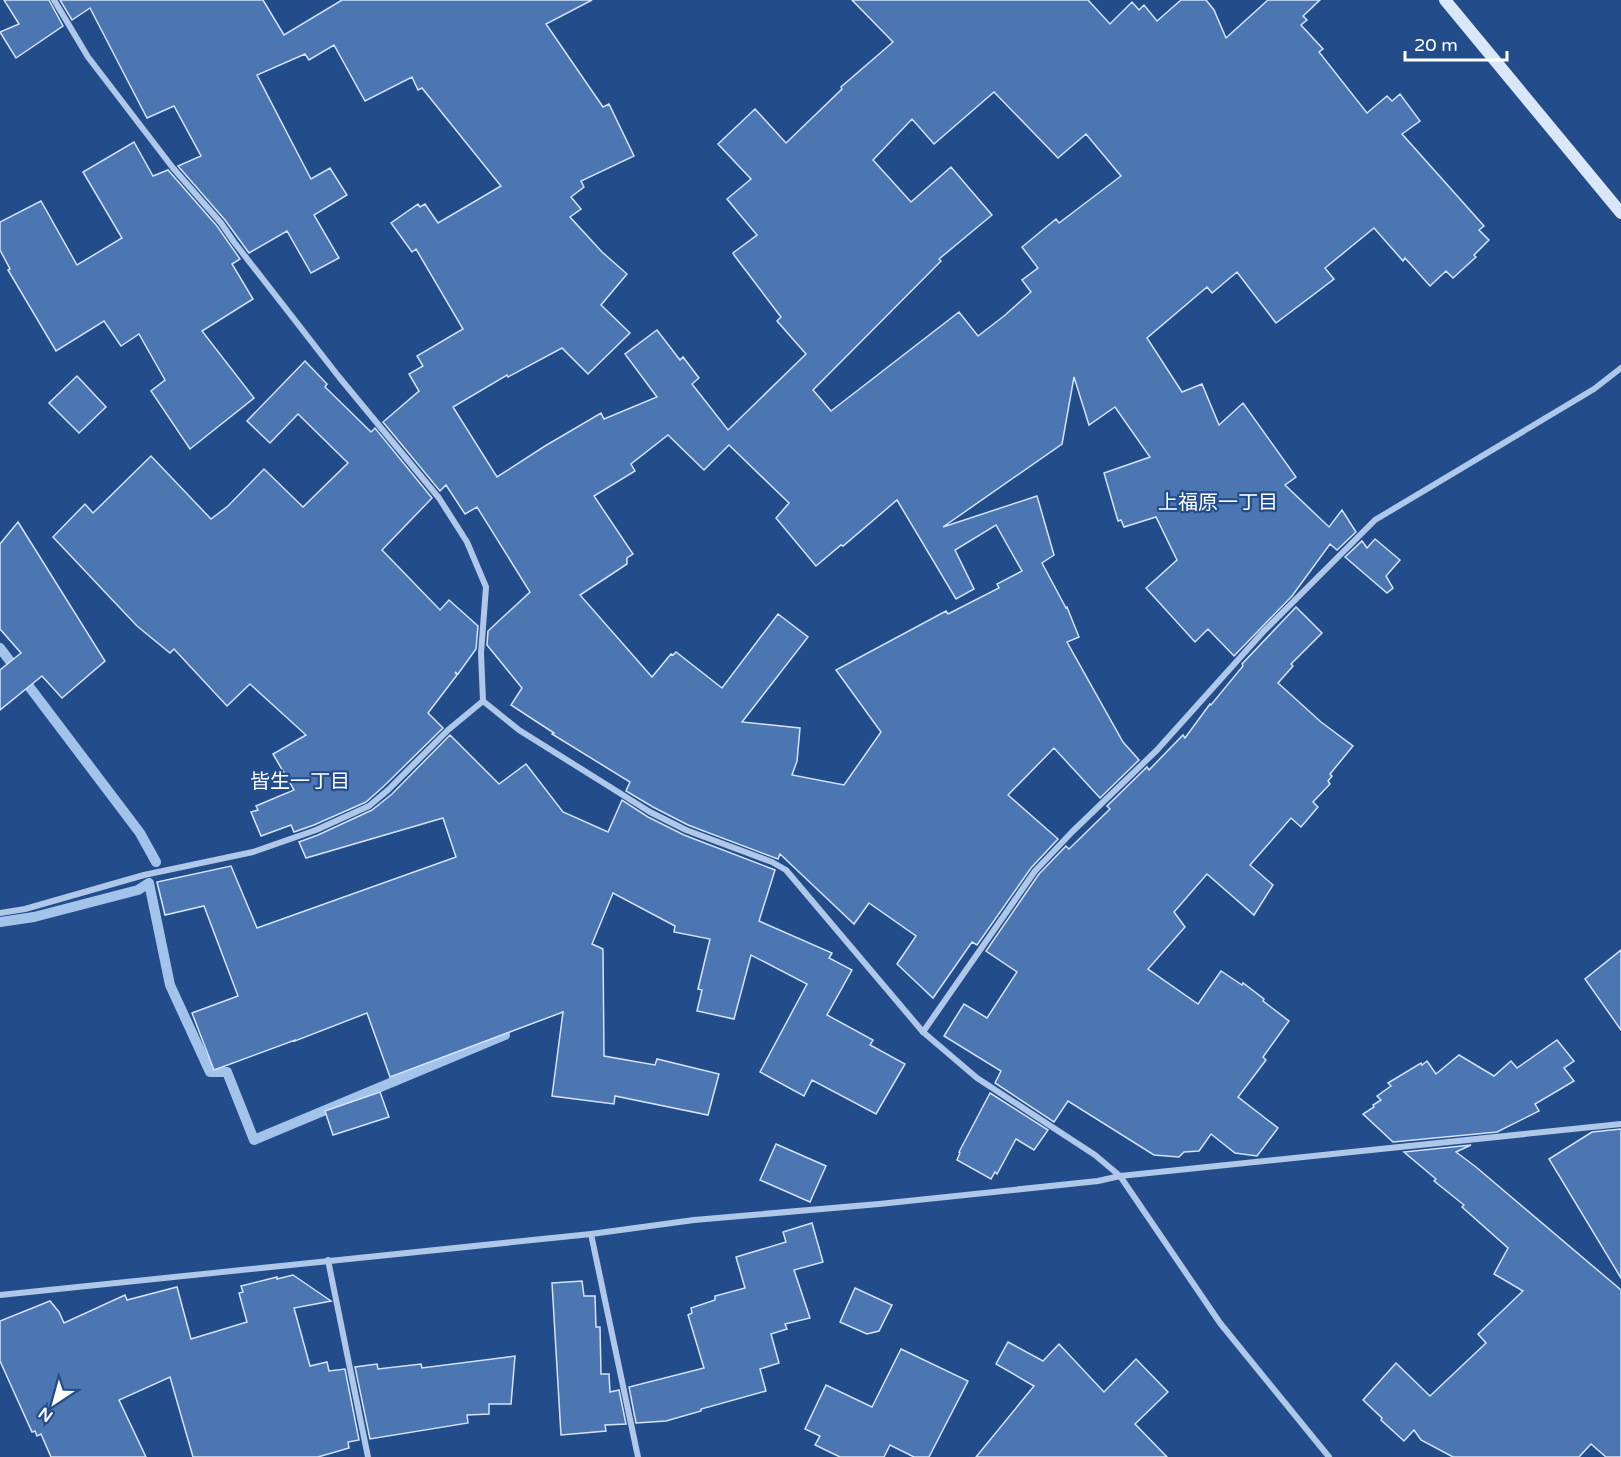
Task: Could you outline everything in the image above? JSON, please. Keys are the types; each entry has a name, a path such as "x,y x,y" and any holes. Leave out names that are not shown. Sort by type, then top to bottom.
{"street":[{"path":"54,0 88,57 109,85 173,168 221,223 332,368 439,498 468,542 486,587 481,653 483,701 519,730 650,812 686,830 772,862 786,870 923,1032 977,1078 1095,1155 1120,1176 1220,1323 1329,1457"},
{"path":"1445,0 1621,213"},
{"path":"923,1032 1035,871 1157,750 1263,632 1375,520 1594,389 1621,368"},
{"path":"0,913 25,909 144,875 253,852 327,825 369,806 448,730 483,701"},
{"path":"0,1295 591,1234 694,1220 1061,1185 1120,1176 1621,1124"},
{"path":"591,1234 638,1457"},
{"path":"328,1260 368,1457"}],"building":[{"path":"4,0 49,0 63,26 16,58 0,32 19,24"},
{"path":"60,0 263,0 284,35 342,0 592,0 546,24 603,107 609,104 634,156 581,181 584,187 571,197 581,209 570,217 602,252 627,274 601,305 630,333 588,374 562,348 508,377 507,375 453,407 497,477 601,413 604,419 657,397 625,354 657,330 680,360 683,357 699,378 692,384 728,430 806,354 777,321 781,317 733,253 757,235 727,199 751,179 718,144 755,109 786,143 842,89 841,87 893,42 852,0 1088,0 1110,24 1132,2 1139,10 1144,5 1157,21 1181,0 1206,0 1214,10 1226,38 1268,0 1320,0 1303,16 1307,20 1301,25 1323,49 1319,52 1367,113 1387,96 1392,101 1400,94 1420,121 1402,134 1484,226 1479,230 1489,240 1474,255 1476,257 1453,278 1446,271 1430,286 1405,258 1403,261 1374,228 1325,268 1334,279 1276,323 1237,272 1212,293 1207,287 1147,338 1182,392 1202,384 1219,425 1243,403 1296,477 1285,485 1329,527 1342,510 1356,532 1337,550 1330,544 1292,596 1234,656 1208,629 1195,642 1146,588 1177,560 1156,517 1124,527 1121,520 1118,521 1104,473 1150,457 1115,407 1089,425 1074,377 1062,444 943,527 1037,496 1054,555 1042,563 1067,607 1079,637 1067,642 1123,742 1139,760 1100,798 1054,748 1008,795 1058,839 1031,868 977,945 972,942 933,998 897,964 916,936 869,903 854,924 780,854 778,859 688,825 653,807 626,791 630,782 552,734 554,733 511,705 522,688 487,645 488,631 530,592 477,507 465,514 446,485 440,491 383,422 419,391 409,374 423,366 417,356 463,329 416,249 412,252 391,223 418,204 420,207 425,204 438,223 501,186 422,88 418,90 412,77 365,101 334,45 309,60 305,54 257,75 311,179 330,168 347,195 314,215 339,258 311,273 287,231 249,253 225,220 178,166 201,156 174,106 147,118 90,8 72,20","holes":["994,92 1058,158 1086,134 1121,176 1059,223 1056,219 1022,247 1038,268 1022,280 1031,292 1004,316 978,336 959,312 831,411 813,390 941,261 939,259 992,215 951,167 911,202 873,160 912,119 934,144","668,435 704,470 729,445 789,503 776,518 816,566 897,500 956,599 974,589 955,550 996,525 1022,571 997,584 999,588 948,614 946,611 836,670 881,732 844,785 792,775 797,761 800,728 742,722 808,637 778,614 722,688 676,652 671,654 652,677 580,595 627,564 627,558 633,554 594,496 635,471 631,464"]},
{"path":"134,142 153,176 168,170 217,226 240,259 232,264 253,299 202,331 254,398 190,449 151,391 165,380 139,334 121,346 104,321 56,351 8,270 10,269 0,250 0,222 41,201 77,265 122,238 83,172"},
{"path":"305,361 327,384 325,387 371,432 375,428 432,498 382,550 440,610 449,600 478,626 476,649 458,674 455,672 457,675 428,713 443,728 366,802 294,832 291,825 261,836 251,812 258,810 256,806 294,790 273,754 306,735 250,684 227,706 174,649 170,653 137,626 53,537 85,504 93,513 151,456 211,519 228,506 264,469 303,507 348,463 298,414 270,443 247,421"},
{"path":"77,376 106,407 79,433 49,403"},
{"path":"18,522 105,661 62,698 42,676 0,710 0,670 21,653 0,629 0,544"},
{"path":"1375,539 1400,560 1386,576 1393,588 1387,593 1345,557 1362,541 1367,548"},
{"path":"1296,607 1322,633 1291,664 1293,666 1278,683 1321,722 1353,746 1330,774 1332,776 1328,781 1330,784 1313,802 1318,807 1301,827 1291,818 1250,865 1273,885 1254,915 1207,874 1174,912 1185,927 1148,969 1198,1004 1221,971 1242,985 1243,983 1289,1021 1263,1057 1266,1060 1238,1097 1278,1128 1257,1156 1235,1153 1211,1134 1199,1151 1184,1152 1179,1157 1154,1155 1068,1101 1054,1122 995,1083 1001,1071 944,1036 964,1004 987,1018 1017,972 986,951 1039,874 1066,846 1069,849 1110,809 1107,806 1147,767 1149,770 1183,735 1185,738 1210,704 1243,666 1242,664"},
{"path":"450,735 499,784 526,764 563,812 608,832 622,800 648,817 684,835 775,870 759,921 832,953 829,958 852,970 827,1015 873,1040 870,1045 905,1064 876,1114 812,1080 804,1096 760,1072 807,984 751,955 734,1019 697,1011 702,990 698,989 710,939 674,932 675,926 613,893 592,944 603,949 604,1056 655,1065 657,1059 719,1074 708,1115 615,1096 614,1104 552,1096 563,1012 390,1077 367,1013 214,1070 192,1013 238,996 204,906 165,915 157,882 231,866 257,928 456,857 443,818 306,858 299,842 372,810 392,794"},
{"path":"1621,950 1621,1030 1585,979"},
{"path":"1557,1040 1574,1061 1564,1068 1574,1081 1535,1104 1539,1111 1497,1132 1393,1142 1363,1114 1381,1100 1377,1096 1391,1086 1388,1083 1421,1063 1422,1065 1427,1061 1436,1074 1459,1055 1494,1076 1511,1061 1517,1068"},
{"path":"380,1092 389,1117 333,1135 325,1111"},
{"path":"990,1093 1048,1130 1034,1150 1016,1139 997,1174 995,1172 991,1179 957,1160"},
{"path":"1621,1129 1621,1278 1549,1159 1592,1132"},
{"path":"776,1144 826,1166 810,1202 760,1180"},
{"path":"1471,1145 1456,1152 1621,1290 1621,1457 1606,1457 1591,1444 1579,1457 1453,1457 1421,1440 1414,1430 1404,1441 1363,1400 1396,1363 1430,1396 1486,1343 1478,1334 1523,1291 1494,1274 1508,1248 1462,1207 1464,1205 1434,1181 1436,1179 1404,1152"},
{"path":"812,1223 823,1262 794,1270 810,1318 785,1324 787,1329 771,1334 779,1363 760,1369 766,1391 666,1421 636,1423 629,1387 704,1368 688,1315 692,1313 691,1308 715,1300 715,1296 745,1288 736,1257 786,1242 783,1232"},
{"path":"293,1275 331,1301 294,1308 310,1366 327,1362 329,1371 345,1369 359,1440 348,1442 349,1448 318,1457 193,1457 170,1377 119,1400 146,1457 51,1457 41,1434 37,1436 35,1431 32,1432 0,1361 0,1321 50,1301 64,1323 125,1295 127,1300 177,1287 191,1339 247,1322 239,1293 243,1292 241,1286"},
{"path":"582,1281 584,1296 595,1296 596,1327 600,1327 601,1374 609,1374 610,1392 619,1390 626,1424 605,1425 606,1431 561,1435 552,1283"},
{"path":"855,1288 892,1305 879,1331 867,1334 840,1322"},
{"path":"1008,1342 1043,1361 1059,1344 1104,1392 1136,1359 1168,1392 1135,1424 1167,1457 976,1457 1034,1386 996,1364"},
{"path":"901,1349 968,1381 929,1457 914,1457 890,1445 884,1457 840,1457 815,1445 820,1436 805,1429 826,1385 872,1407"},
{"path":"515,1356 511,1404 489,1404 489,1414 467,1415 468,1423 370,1439 355,1367 377,1364 378,1369 421,1364 422,1368"}],"waterway":[{"path":"0,648 140,833 156,862"},
{"path":"0,922 34,917 138,890 149,883 170,985 210,1072 227,1072 254,1140 505,1035"}],"district":[{"name":"上福原一丁目","path":"1218,502"},
{"name":"皆生一丁目","path":"300,781"}]}
